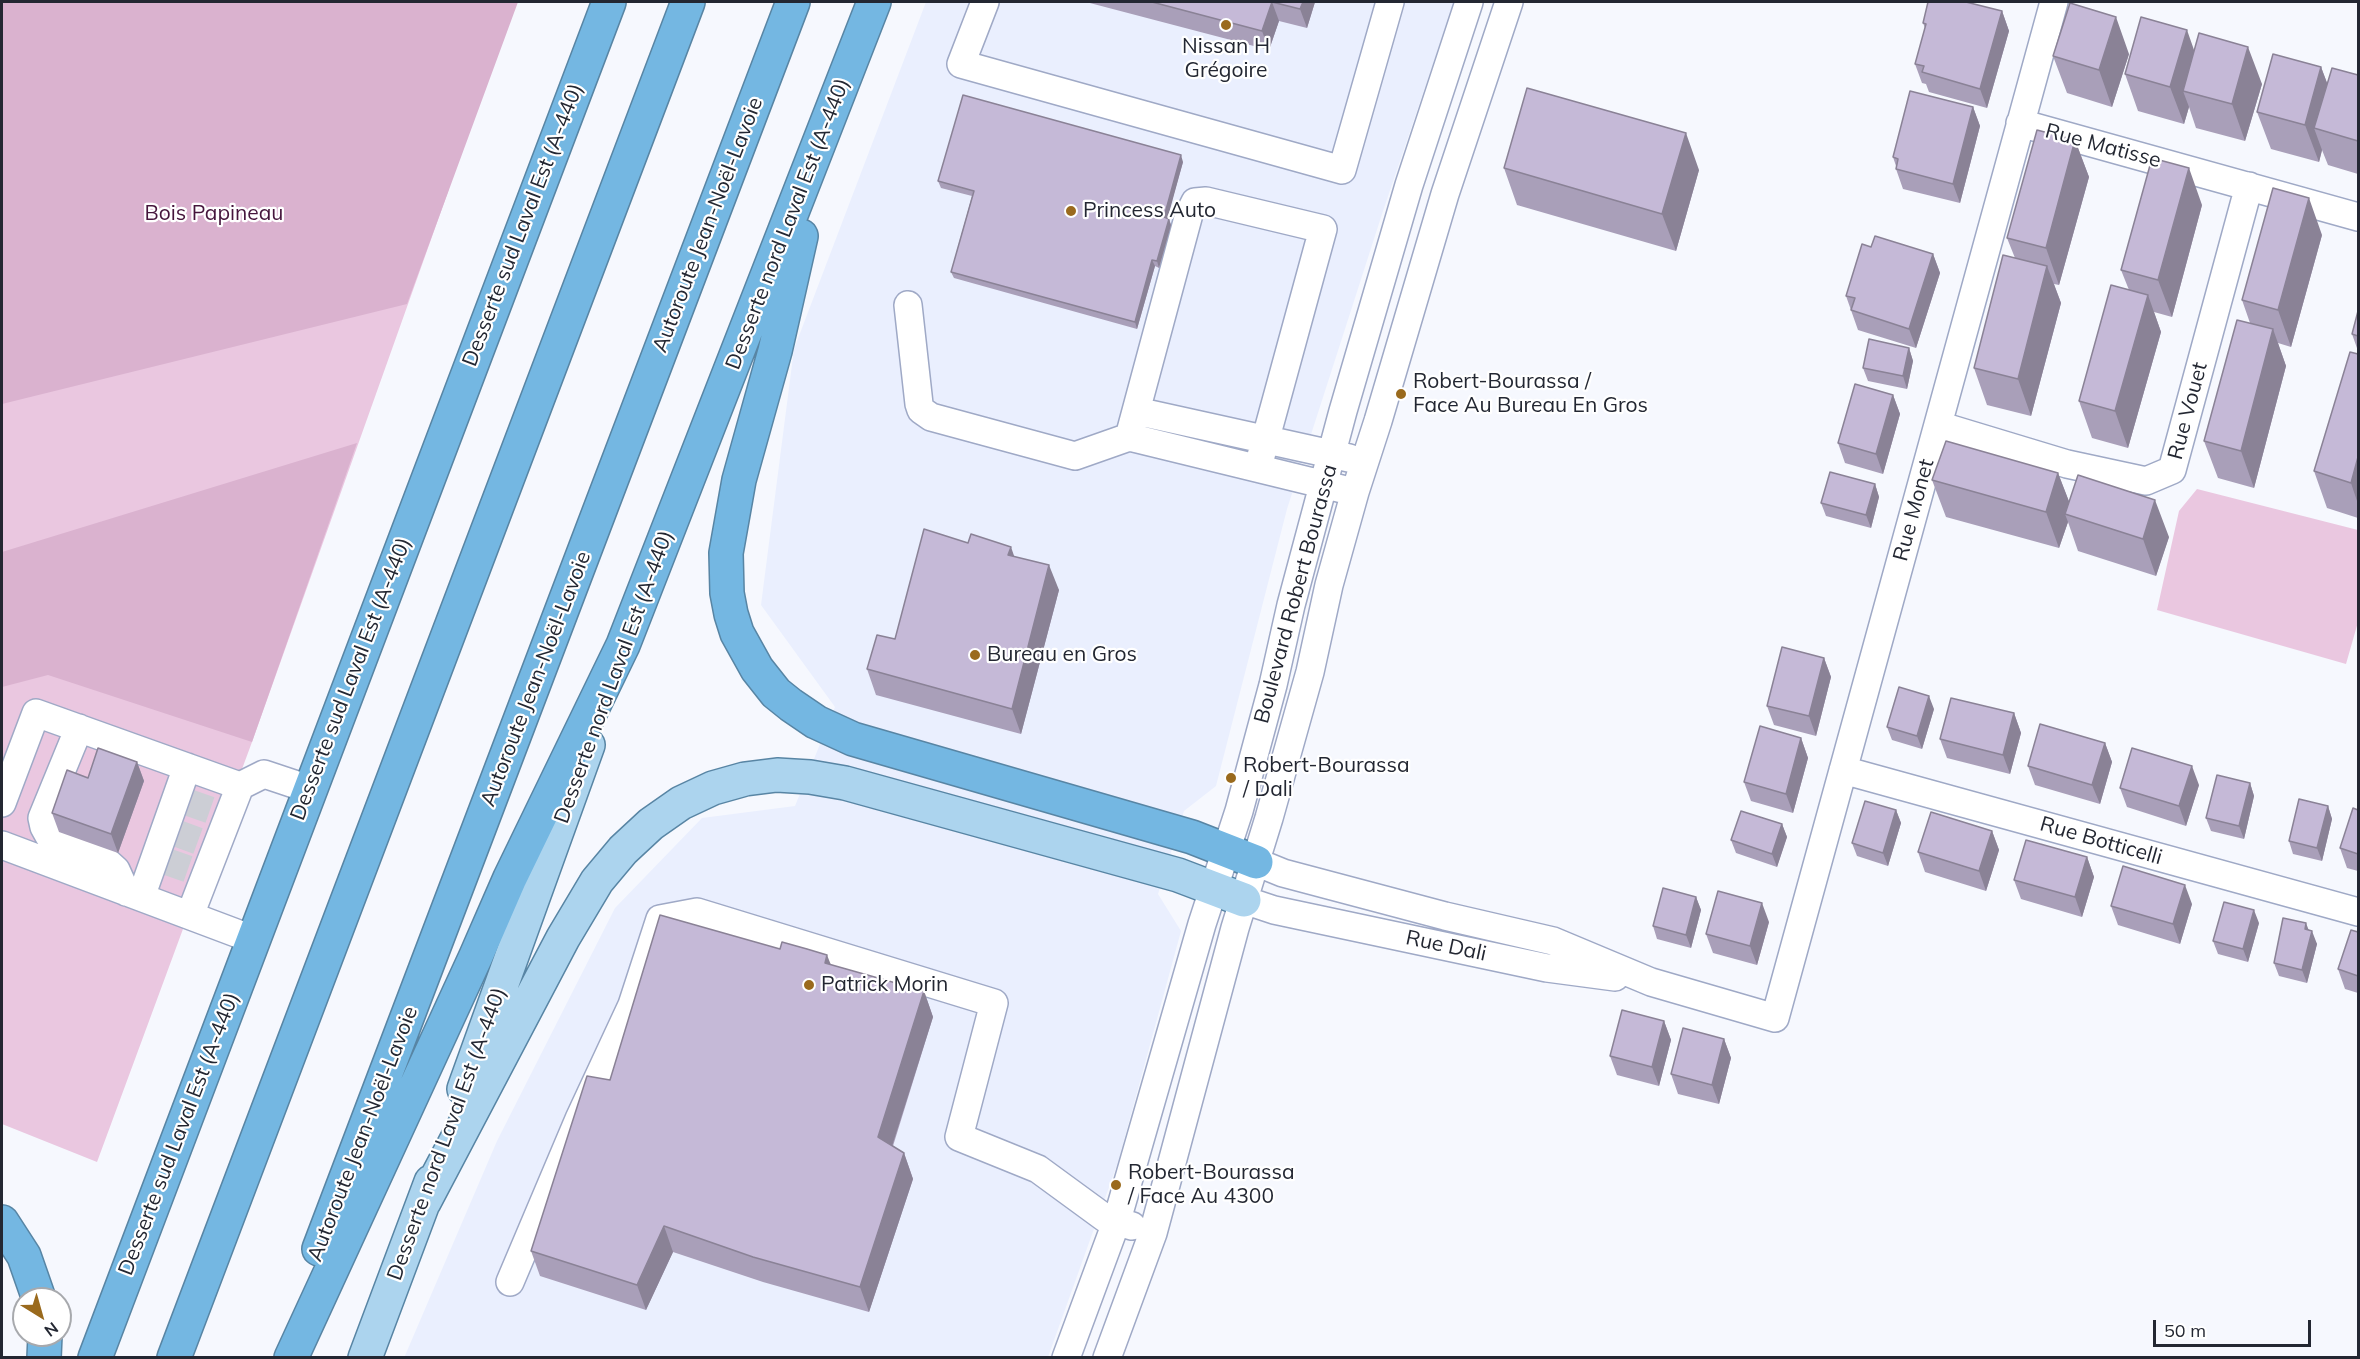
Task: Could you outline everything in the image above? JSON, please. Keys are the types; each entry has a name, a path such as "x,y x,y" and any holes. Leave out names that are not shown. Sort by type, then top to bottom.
{"highway":[{"name":"Desserte sud Laval Est (A-440)","path":"94,1358 609,2"},
{"path":"174,1358 688,2"},
{"name":"Autoroute Jean-Noël-Lavoie","path":"279,1358 793,2"},
{"name":"Desserte nord Laval Est (A-440)","path":"623,645 874,2"},
{"path":"826,127 775,351 739,480 729,531 726,554 727,593 737,633 747,653 766,682 791,705 816,722 853,739 1192,837 1241,856"},
{"path":"291,1358 510,878 623,645"},
{"path":"2,1222 24,1256 35,1287"}],"main road":[{"name":"Desserte nord Laval Est (A-440)","path":"365,1358 424,1202 623,645"},
{"path":"424,1202 557,948 597,881 623,850 651,824 681,803 713,788 761,776 795,776 836,781 1178,875 1244,900"}],"street":[{"path":"985,2 961,64 1342,170 1390,2"},
{"name":"Boulevard Robert Bourassa","path":"1107,1358 1153,1233 1244,900 1241,856 1273,685 1291,605 1394,235 1469,2"},
{"name":"Boulevard Robert Bourassa","path":"1066,1358 1117,1220 1213,889 1241,856 1310,672 1329,585 1355,492 1448,184 1509,2"},
{"name":"Rue Monet","path":"1775,1018 2054,2"},
{"name":"Rue Matisse","path":"2020,123 2358,217"},
{"name":"Rue Vouet","path":"1938,424 2067,464 2146,481 2172,470 2249,186"},
{"path":"1129,437 1189,214 1195,202 1206,201 1323,229 1258,467"},
{"path":"908,304 919,404 924,413 931,417 1075,456 1129,437 1355,492"},
{"path":"1136,411 1365,462"},
{"path":"2,803 36,713 240,786"},
{"path":"79,728 42,818 44,827 49,836 57,842 105,860 116,870 133,894"},
{"path":"133,894 179,866 201,807 186,767"},
{"name":"Rue Botticelli","path":"1843,770 2358,912"},
{"path":"189,915 179,866 201,807 264,774 309,789"},
{"path":"2,845 252,939"},
{"name":"Rue Dali","path":"1241,856 1283,873 1445,916 1553,941 1651,982 1775,1018"},
{"name":"Rue Dali","path":"1244,900 1274,910 1547,968 1651,982"},
{"path":"510,1282 579,1119 632,1005 660,919 697,912 994,1003 959,1137 1038,1169 1105,1218 1153,1233"}],"shaded area":[{"path":"926,2 1454,2 1383,211 1287,509 1216,786 1184,811 1158,894 1181,931 1118,1162 1048,1357 404,1358 497,1141 615,908 702,818 795,806 835,707 761,605 794,349"}],"green space":[{"name":"Bois Papineau","path":"2,2 449,189 252,742 97,1162 2,1124"},
{"path":"2,2 518,2 407,304 2,404"},
{"path":"357,443 252,742 48,675 2,687 2,552"},
{"path":"2197,489 2358,530 2358,622 2346,664 2157,610 2179,511"}],"building":[{"path":"1152,2 1272,2 1262,31"},
{"path":"1272,2 1303,2 1300,9"},
{"path":"1928,2 1966,2 2002,11 1980,89 1922,72 1924,66 1915,64 1926,24 1923,23"},
{"path":"2070,3 2116,17 2099,70 2053,56"},
{"path":"2141,17 2187,30 2170,87 2125,74"},
{"path":"2199,33 2248,47 2232,104 2183,91"},
{"path":"2273,54 2321,67 2305,125 2257,112"},
{"path":"2332,68 2358,75 2358,141 2314,128"},
{"path":"1527,88 1686,133 1662,214 1504,168"},
{"path":"1910,91 1973,107 1953,184 1896,169 1898,159 1893,157"},
{"name":"Princess Auto","path":"963,95 1181,155 1164,217 1169,219 1157,261 1152,260 1135,322 951,272 974,191 938,181"},
{"path":"2037,130 2075,140 2046,248 2007,238"},
{"path":"2152,158 2189,168 2158,280 2121,270"},
{"path":"2273,188 2309,198 2278,310 2242,300"},
{"path":"1875,236 1933,254 1909,329 1851,310 1855,298 1846,296 1862,244 1871,247"},
{"path":"2003,255 2047,266 2018,379 1974,368"},
{"path":"2111,285 2148,295 2115,411 2079,401"},
{"path":"2358,311 2358,336 2352,334"},
{"path":"2237,320 2273,329 2241,451 2204,441"},
{"path":"1869,339 1909,348 1903,376 1863,368"},
{"path":"2350,352 2358,354 2358,457 2351,483 2314,471"},
{"path":"1855,384 1893,395 1876,454 1838,443"},
{"path":"1946,441 2058,473 2046,512 1932,480"},
{"path":"1830,472 1875,484 1866,515 1821,503"},
{"path":"2078,475 2155,500 2143,539 2065,514"},
{"path":"924,529 968,543 971,534 1011,547 1008,555 1049,565 1012,709 867,669 877,635 895,639"},
{"path":"1782,647 1824,658 1809,716 1767,706"},
{"path":"1899,687 1929,696 1917,736 1887,727"},
{"path":"1951,698 2014,713 2003,755 1940,739"},
{"path":"2040,724 2105,743 2092,785 2028,766"},
{"path":"1760,726 1801,738 1786,794 1744,782"},
{"path":"98,748 137,762 111,834 52,813 67,770 88,778"},
{"path":"2132,748 2192,766 2179,806 2120,788"},
{"path":"2217,775 2250,783 2239,826 2206,818"},
{"path":"2299,799 2328,806 2317,848 2289,841"},
{"path":"1865,801 1896,810 1883,853 1852,843"},
{"path":"2353,808 2358,810 2358,854 2340,848"},
{"path":"1741,811 1782,824 1772,854 1731,840"},
{"path":"1931,812 1992,831 1979,871 1918,852"},
{"path":"2026,840 2087,857 2075,897 2014,880"},
{"path":"2123,866 2185,885 2173,924 2111,906"},
{"path":"1663,888 1696,897 1686,935 1653,926"},
{"path":"1718,891 1762,903 1750,946 1706,934"},
{"path":"2224,902 2254,910 2243,949 2213,941"},
{"path":"660,915 780,949 782,942 807,949 827,955 825,963 924,991 878,1137 904,1153 860,1287 753,1257 664,1226 637,1285 531,1251 587,1076 610,1080"},
{"path":"2283,918 2306,923 2305,929 2312,931 2302,970 2274,963"},
{"path":"2351,930 2358,932 2358,976 2338,969"},
{"path":"1622,1010 1664,1021 1652,1067 1610,1056"},
{"path":"1683,1028 1724,1039 1712,1085 1671,1074"}],"tunnel":[{"path":"190,803 210,810"},
{"path":"179,834 198,841"},
{"path":"168,862 188,869"}],"place":[{"name":"Nissan H Grégoire","path":"1226,25"},
{"name":"Princess Auto","path":"1071,211"},
{"name":"Robert-Bourassa / Face Au Bureau En Gros","path":"1401,394"},
{"name":"Bureau en Gros","path":"975,655"},
{"name":"Robert-Bourassa / Dali","path":"1231,778"},
{"name":"Patrick Morin","path":"809,985"},
{"name":"Robert-Bourassa / Face Au 4300","path":"1116,1185"}]}
